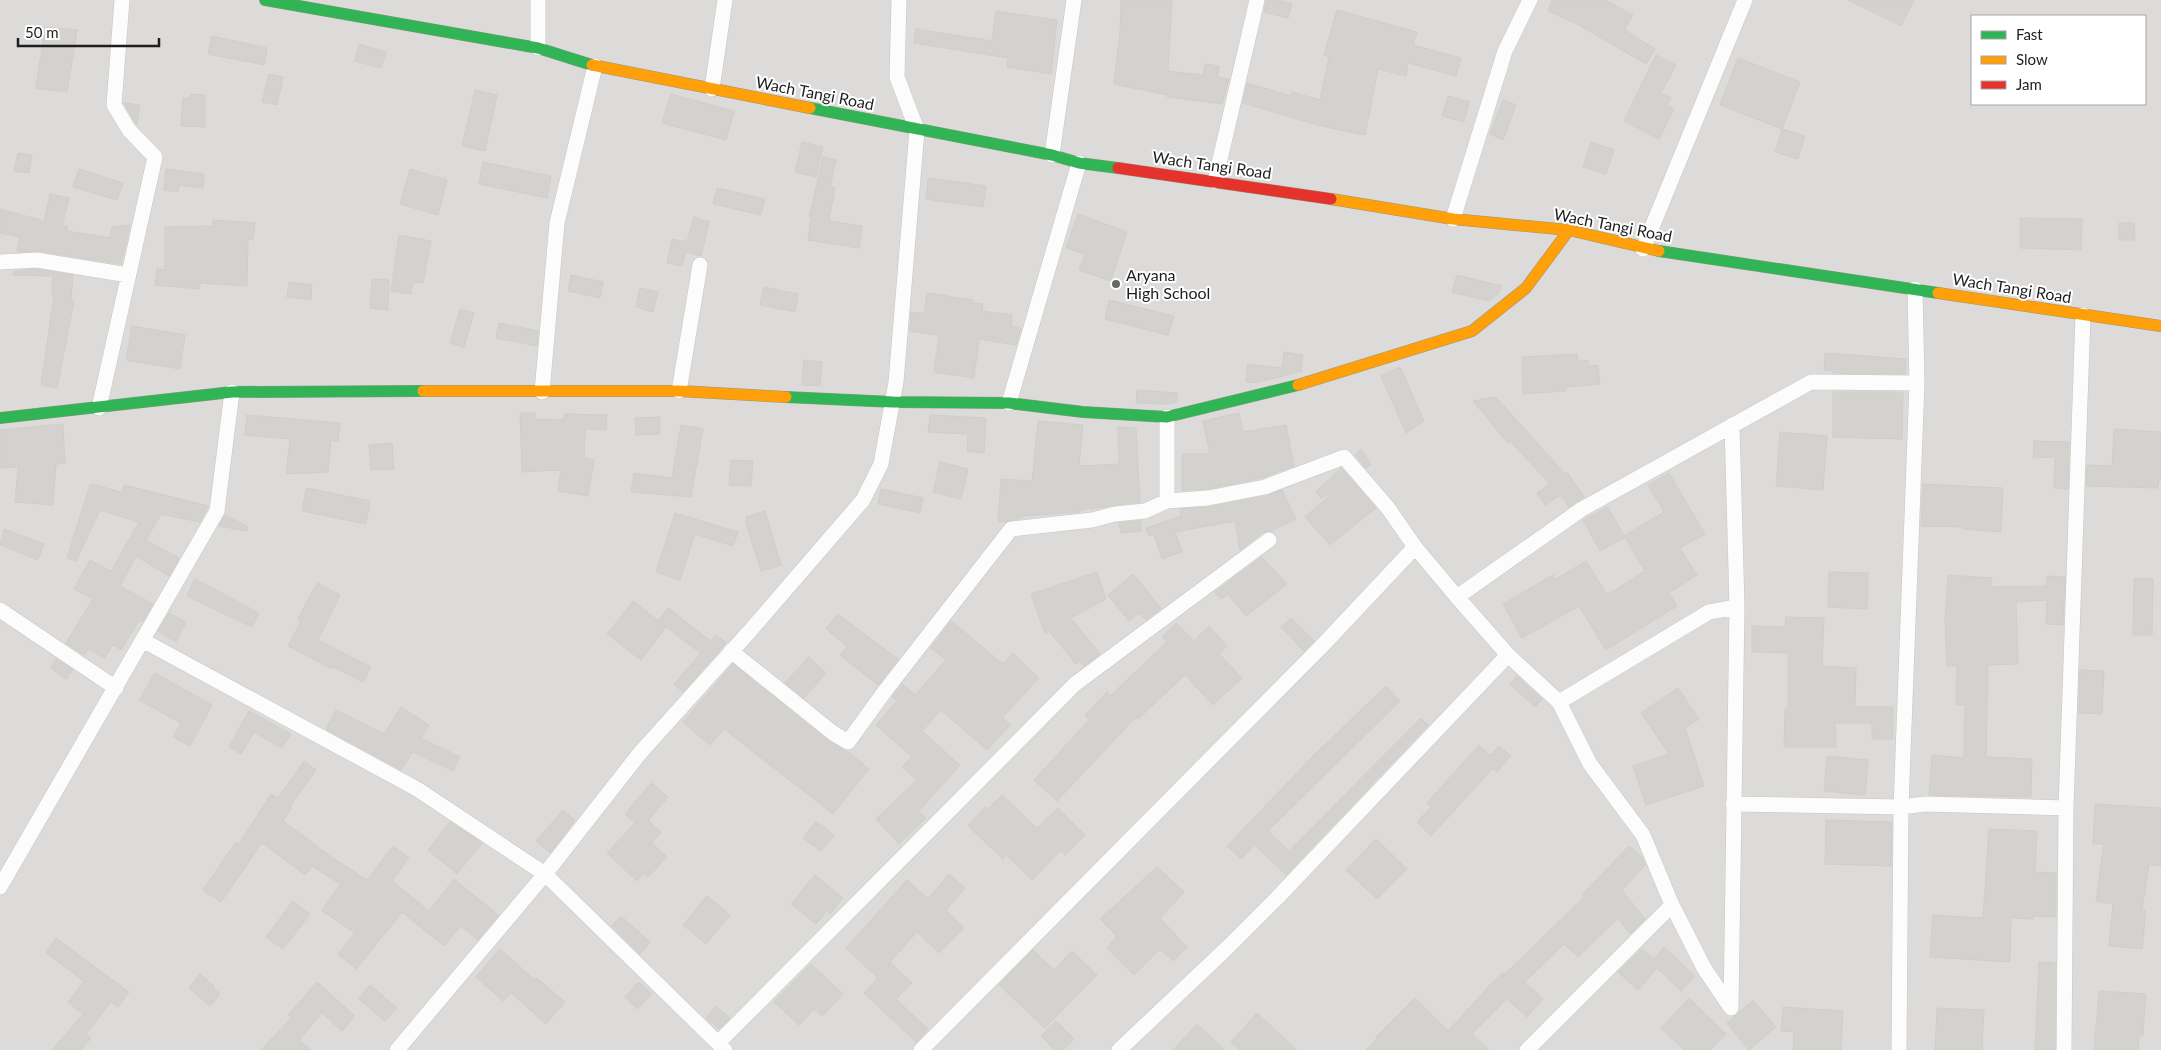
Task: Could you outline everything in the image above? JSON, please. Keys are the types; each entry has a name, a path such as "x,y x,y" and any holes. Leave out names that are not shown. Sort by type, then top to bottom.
{"main road":[{"name":"Wach Tangi Road","path":"265,0 538,48 595,66 1052,155 1079,163 1216,181 1453,219 1569,230 1643,250 2161,326"},
{"path":"0,418 232,392 679,391 893,402 1009,403 1083,412 1167,417 1289,388 1472,331 1526,288 1569,230"}],"street":[{"path":"99,408 155,157 129,130 114,106 122,0"},
{"path":"538,0 538,48"},
{"path":"712,90 725,0"},
{"path":"397,1050 545,874 640,753 863,500 881,464 893,402 917,130 897,77 899,0"},
{"path":"1052,155 1074,0"},
{"path":"1216,181 1257,0"},
{"path":"1453,219 1505,51 1530,0"},
{"path":"1643,250 1745,0"},
{"path":"542,392 557,223 595,66"},
{"path":"1009,403 1079,163"},
{"path":"0,262 36,260 128,275"},
{"path":"679,391 700,265"},
{"path":"1899,1050 1901,807 1917,383 1915,289"},
{"path":"2064,1050 2066,808 2083,315"},
{"path":"1456,597 1582,509 1811,382 1917,383"},
{"path":"0,887 217,512 232,392"},
{"path":"1166,501 1167,417"},
{"path":"731,651 833,733 848,742 885,691 1011,529 1092,520 1115,514 1146,511 1166,501 1208,498 1265,487 1344,457 1388,508 1415,547 1456,597 1508,656 1558,702 1590,764 1643,835 1672,905 1704,968 1731,1008 1737,607 1732,425"},
{"path":"144,641 417,789 545,874 722,1046 1075,684 1269,540"},
{"path":"921,1050 1321,647 1415,547"},
{"path":"1558,702 1710,612 1737,607"},
{"path":"0,610 116,688"},
{"path":"1119,1050 1271,904 1508,656"},
{"path":"1734,804 1901,807 1925,804 2066,808"},
{"path":"1527,1050 1672,905"}],"shaded area":[{"path":"0,0 2161,0 2161,1050 0,1050"}],"building":[{"path":"1121,0 1172,0 1168,71 1203,75 1205,64 1219,66 1218,77 1229,79 1222,104 1167,97 1167,95 1114,84 1120,32"},
{"path":"1266,0 1276,0 1292,4 1288,18 1264,12"},
{"path":"1552,0 1606,0 1633,15 1624,30 1655,49 1646,64 1577,24 1548,11"},
{"path":"1848,0 1914,0 1901,26"},
{"path":"1337,10 1417,32 1413,45 1461,58 1456,76 1408,63 1406,76 1378,69 1365,135 1321,126 1243,103 1247,83 1291,96 1292,92 1320,100 1329,57 1324,55"},
{"path":"996,11 1057,20 1051,74 1007,67 1008,58 914,43 916,29 992,41"},
{"path":"45,27 77,30 67,92 36,88"},
{"path":"212,36 267,48 264,65 208,54"},
{"path":"359,44 386,52 381,68 355,61"},
{"path":"1656,55 1676,65 1661,93 1671,98 1667,105 1674,109 1659,139 1624,121"},
{"path":"1738,58 1800,82 1782,129 1720,105"},
{"path":"269,74 283,77 277,105 262,102"},
{"path":"475,90 497,95 485,151 462,146"},
{"path":"191,94 205,95 205,127 181,126 183,98 190,98"},
{"path":"671,94 734,111 726,140 662,123"},
{"path":"1448,96 1469,102 1464,122 1442,116"},
{"path":"1503,100 1516,105 1503,140 1490,134"},
{"path":"124,103 140,105 137,124 136,124"},
{"path":"1782,129 1805,136 1798,159 1775,152"},
{"path":"802,142 823,147 816,177 795,172"},
{"path":"1591,142 1614,150 1606,174 1583,167"},
{"path":"18,153 32,155 29,173 14,171"},
{"path":"823,157 836,160 830,187 835,188 829,221 862,226 859,248 808,240 811,218 809,217"},
{"path":"483,162 551,176 547,198 479,184"},
{"path":"79,169 123,183 117,200 73,187"},
{"path":"166,169 204,174 203,188 179,185 178,192 164,190"},
{"path":"410,169 447,180 438,215 400,204"},
{"path":"928,178 986,186 983,207 926,199"},
{"path":"717,188 765,199 761,215 713,204"},
{"path":"50,194 69,198 62,226 68,227 67,231 110,238 112,227 130,225 121,264 38,251 17,252 20,237 0,233 0,209 44,221"},
{"path":"1078,214 1127,232 1111,281 1079,270 1085,254 1066,248"},
{"path":"694,217 709,222 701,256 686,252 682,266 667,263 672,239 687,242"},
{"path":"2020,218 2082,219 2081,250 2020,248"},
{"path":"213,220 255,223 253,240 248,239 247,286 200,283 200,289 155,285 157,269 165,270 165,227 213,226"},
{"path":"2119,223 2134,223 2135,240 2119,240"},
{"path":"399,235 431,241 423,283 413,282 411,294 391,291"},
{"path":"36,269 73,275 71,301 74,301 57,388 41,385 54,296 52,296 53,276 13,275 14,271"},
{"path":"571,275 603,282 600,298 568,291"},
{"path":"1457,275 1501,286 1499,293 1489,301 1452,292"},
{"path":"372,279 389,280 388,310 370,308"},
{"path":"289,282 312,285 311,300 287,297"},
{"path":"764,287 798,294 795,312 760,305"},
{"path":"640,288 658,292 653,312 636,307"},
{"path":"927,293 973,300 973,303 983,304 982,311 1012,315 1011,326 1021,328 1016,345 979,339 974,378 934,372 939,335 910,331 911,312 924,314"},
{"path":"1109,300 1174,316 1168,335 1105,319"},
{"path":"460,309 474,313 464,347 450,343"},
{"path":"499,323 538,331 537,346 496,338"},
{"path":"132,326 185,335 180,369 126,360"},
{"path":"1284,352 1303,355 1301,370 1303,371 1255,383 1246,382 1248,364 1282,368"},
{"path":"1825,353 1906,359 1905,374 1833,373 1833,371 1824,370"},
{"path":"1577,354 1578,362 1588,360 1588,366 1598,365 1600,384 1566,387 1566,391 1523,394 1522,357"},
{"path":"804,360 822,362 820,386 802,385"},
{"path":"1400,367 1424,421 1406,433 1381,376"},
{"path":"1137,390 1177,393 1177,402 1166,404 1136,403"},
{"path":"1833,392 1903,392 1902,439 1833,437"},
{"path":"1496,397 1565,474 1567,472 1584,497 1569,507 1561,495 1545,505 1537,493 1550,484 1510,441 1508,443 1473,401"},
{"path":"520,413 535,413 535,419 564,420 564,414 607,415 606,430 585,429 584,458 594,460 588,496 558,491 561,470 522,472"},
{"path":"1239,413 1243,432 1286,425 1294,466 1262,478 1207,489 1182,490 1182,454 1210,454 1203,421"},
{"path":"247,415 340,423 338,441 331,440 328,472 286,474 290,439 245,435"},
{"path":"930,415 986,418 984,453 967,451 968,434 928,432"},
{"path":"660,417 660,434 636,435 635,418"},
{"path":"1038,421 1083,425 1079,466 1119,464 1118,427 1136,428 1140,502 1080,510 1080,512 1022,516 1022,518 998,522 1001,479 1032,481"},
{"path":"63,424 65,463 56,464 53,505 15,502 18,467 0,468 0,430"},
{"path":"681,425 703,429 691,497 631,492 634,473 672,478"},
{"path":"2114,429 2161,432 2161,480 2159,480 2158,488 2086,486 2087,465 2112,466"},
{"path":"1780,432 1827,436 1823,490 1776,486"},
{"path":"2034,441 2069,442 2068,489 2054,488 2055,457 2033,458"},
{"path":"392,443 394,469 371,470 369,445"},
{"path":"1361,449 1371,465 1366,468 1355,455"},
{"path":"731,460 753,461 751,486 729,485"},
{"path":"940,462 968,469 961,499 933,492"},
{"path":"1341,468 1376,508 1330,545 1305,517 1331,494 1329,493 1321,498 1316,492"},
{"path":"1669,473 1705,534 1680,548 1697,575 1669,593 1677,606 1606,650 1579,606 1522,638 1503,604 1553,575 1556,579 1586,561 1607,595 1645,571 1625,537 1600,551 1583,520 1608,507 1624,536 1664,512 1648,485"},
{"path":"1923,484 2003,488 2001,532 1963,529 1963,527 1921,526"},
{"path":"90,485 123,493 124,485 208,506 200,522 161,514 146,540 179,558 169,576 136,556 120,586 153,604 142,622 139,620 121,650 113,645 104,658 89,649 84,655 66,643 93,599 74,589 90,560 111,571 139,522 100,510 76,561 67,558"},
{"path":"306,488 370,501 366,524 302,511"},
{"path":"881,489 923,498 920,513 878,504"},
{"path":"1282,490 1296,519 1271,531 1263,532 1240,550 1235,521 1175,532 1182,552 1162,559 1154,535 1149,536 1146,528 1181,516 1180,509 1210,507 1267,496"},
{"path":"765,511 781,565 761,571 746,523 746,517"},
{"path":"675,513 738,532 733,546 695,534 680,580 656,572"},
{"path":"225,515 248,527 247,531 219,526"},
{"path":"1141,521 1141,531 1121,533 1119,523"},
{"path":"4,529 44,544 38,560 0,545"},
{"path":"1262,557 1287,584 1246,616 1228,594 1221,599 1215,592"},
{"path":"1097,572 1106,599 1071,618 1100,654 1084,666 1079,661 1076,664 1049,631 1045,634 1031,594"},
{"path":"1829,572 1868,573 1867,609 1828,607"},
{"path":"1133,574 1161,608 1146,620 1139,613 1129,621 1108,595"},
{"path":"1948,575 1992,578 1991,587 2047,586 2047,576 2065,577 2063,625 2046,624 2047,600 2016,602 2018,664 1988,665 1986,757 2032,759 2031,797 1929,795 1932,755 1964,758 1965,705 1956,705 1957,666 1947,666 1945,621"},
{"path":"2134,578 2153,579 2152,635 2133,635"},
{"path":"195,579 259,613 252,627 187,596"},
{"path":"317,583 340,595 318,640 371,667 363,682 334,667 332,669 288,646 301,621 298,619"},
{"path":"633,601 666,627 641,660 607,634"},
{"path":"668,608 711,641 716,635 726,643 683,692 674,684 701,653 658,621"},
{"path":"169,613 186,622 176,642 158,631"},
{"path":"838,614 898,659 878,685 840,655 847,646 826,629"},
{"path":"1786,617 1824,618 1822,666 1856,668 1855,707 1893,707 1893,739 1872,739 1872,723 1835,723 1836,747 1784,747 1785,709 1788,709 1788,653 1752,652 1752,626 1785,627"},
{"path":"1291,618 1314,641 1304,651 1281,627"},
{"path":"951,621 1003,664 1013,653 1039,678 1002,718 1010,725 987,750 941,710 922,731 960,765 919,811 926,818 899,844 876,819 917,780 902,767 912,757 876,725 897,701 892,697 903,684 915,695 946,660 931,648"},
{"path":"1176,623 1194,641 1209,626 1227,646 1219,654 1242,678 1213,705 1185,675 1138,719 1136,717 1057,801 1034,780 1089,720 1085,715 1107,692 1110,696 1167,642 1162,637"},
{"path":"809,657 826,673 804,698 785,683"},
{"path":"56,659 73,670 66,679 51,668"},
{"path":"733,664 827,740 847,751 869,769 833,814 724,729 710,745 683,722"},
{"path":"2080,670 2104,671 2102,714 2079,713"},
{"path":"155,673 212,705 190,746 173,737 181,723 139,700"},
{"path":"1517,676 1542,699 1535,707 1510,684"},
{"path":"1386,686 1400,701 1268,831 1289,851 1421,718 1428,725 1286,875 1255,845 1241,859 1227,846 1312,757"},
{"path":"1678,688 1699,719 1685,728 1704,786 1646,805 1633,766 1669,754 1641,713"},
{"path":"401,707 429,725 421,738 460,757 453,771 413,752 401,770 326,729 336,710 384,734"},
{"path":"249,711 291,734 282,748 254,732 241,754 229,747"},
{"path":"1479,745 1490,755 1499,746 1511,756 1497,772 1493,768 1431,836 1417,822 1431,807 1427,803"},
{"path":"1827,756 1868,760 1865,795 1824,791"},
{"path":"304,761 316,770 290,806 292,807 283,821 330,856 367,880 393,846 409,858 392,881 429,911 454,879 498,915 478,940 461,926 444,946 402,912 356,969 338,954 355,933 322,911 340,884 312,866 305,875 262,843 221,902 203,890 236,842 239,844 271,794 278,798"},
{"path":"651,783 668,797 648,821 661,832 652,843 667,857 648,877 644,873 637,881 607,853 635,823 625,814"},
{"path":"1002,795 1037,828 1058,808 1085,835 1065,855 1061,850 1032,880 1006,855 1003,859 968,826 985,807 988,809"},
{"path":"2095,804 2161,808 2161,866 2149,864 2142,910 2146,910 2142,949 2109,946 2113,904 2096,901 2104,844 2093,844"},
{"path":"563,810 575,820 550,853 536,841"},
{"path":"1826,820 1892,822 1891,866 1825,864"},
{"path":"816,821 834,835 821,851 803,838"},
{"path":"450,822 482,843 457,874 428,850"},
{"path":"1989,829 2037,831 2035,872 2056,873 2056,917 2033,916 2033,919 2011,918 2010,962 1930,957 1933,915 1983,918"},
{"path":"1376,839 1407,869 1377,899 1346,870"},
{"path":"1629,846 1643,858 1645,865 1622,890 1645,919 1630,934 1618,918 1578,957 1564,944 1525,982 1543,999 1527,1017 1507,999 1472,1034 1489,1050 1366,1050 1376,1037 1415,998 1448,1031 1491,984 1503,973 1505,974 1584,897 1582,895"},
{"path":"1157,867 1184,892 1160,918 1187,947 1173,961 1160,949 1134,975 1107,948 1117,936 1100,919"},
{"path":"949,874 965,888 946,910 964,928 939,953 917,932 890,962 912,983 896,999 928,1029 916,1042 864,993 878,978 846,948 907,880 928,899"},
{"path":"815,875 843,898 830,914 827,911 816,924 791,904"},
{"path":"707,896 730,915 706,944 683,925"},
{"path":"293,901 310,914 283,949 266,937"},
{"path":"621,916 650,942 640,954 612,926"},
{"path":"56,938 129,992 118,1007 111,1002 86,1034 91,1038 81,1050 52,1050 83,1014 68,1002 84,981 46,953"},
{"path":"1664,947 1695,976 1681,991 1657,968 1638,990 1618,972 1642,949 1654,959"},
{"path":"500,949 535,980 537,978 565,1002 546,1024 511,993 503,1001 476,977"},
{"path":"1033,950 1054,970 1072,951 1097,975 1045,1028 999,985"},
{"path":"2039,962 2055,963 2055,1050 2035,1050"},
{"path":"811,964 843,994 822,1016 814,1009 799,1025 774,1002"},
{"path":"200,974 220,994 210,1006 189,988"},
{"path":"317,982 355,1016 342,1031 322,1013 299,1040 311,1050 261,1050 291,1018 288,1015"},
{"path":"639,982 652,994 637,1009 625,997"},
{"path":"370,985 397,1008 385,1021 359,999"},
{"path":"2099,991 2146,994 2143,1035 2139,1035 2138,1050 2094,1050"},
{"path":"1689,998 1726,1034 1710,1050 1684,1050 1661,1028"},
{"path":"1753,1000 1776,1027 1749,1050 1727,1023"},
{"path":"716,1006 730,1018 719,1029 706,1018"},
{"path":"1783,1007 1843,1011 1841,1050 1793,1050 1794,1032 1781,1031"},
{"path":"1937,1008 1984,1010 1982,1050 1935,1050"},
{"path":"1257,1013 1297,1050 1240,1050 1231,1042"},
{"path":"1056,1021 1074,1039 1063,1050 1055,1050 1041,1036"},
{"path":"1197,1024 1225,1050 1173,1050"}],"traffic: fast":[{"path":"265,0 538,48 592,65"},
{"path":"810,108 1052,155 1079,163 1118,168"},
{"path":"1659,251 1938,293"},
{"path":"786,397 893,402 1009,403 1083,412 1167,417 1298,385"},
{"path":"0,418 232,392 423,391"}],"traffic: slow":[{"path":"592,65 810,108"},
{"path":"1331,199 1453,219 1569,230 1659,251"},
{"path":"1298,385 1472,331 1526,288 1569,230"},
{"path":"1938,293 2161,326"},
{"path":"423,391 679,391 786,397"}],"traffic: jam":[{"path":"1118,168 1331,199"}],"place":[{"name":"Aryana High School","path":"1116,284"}]}
